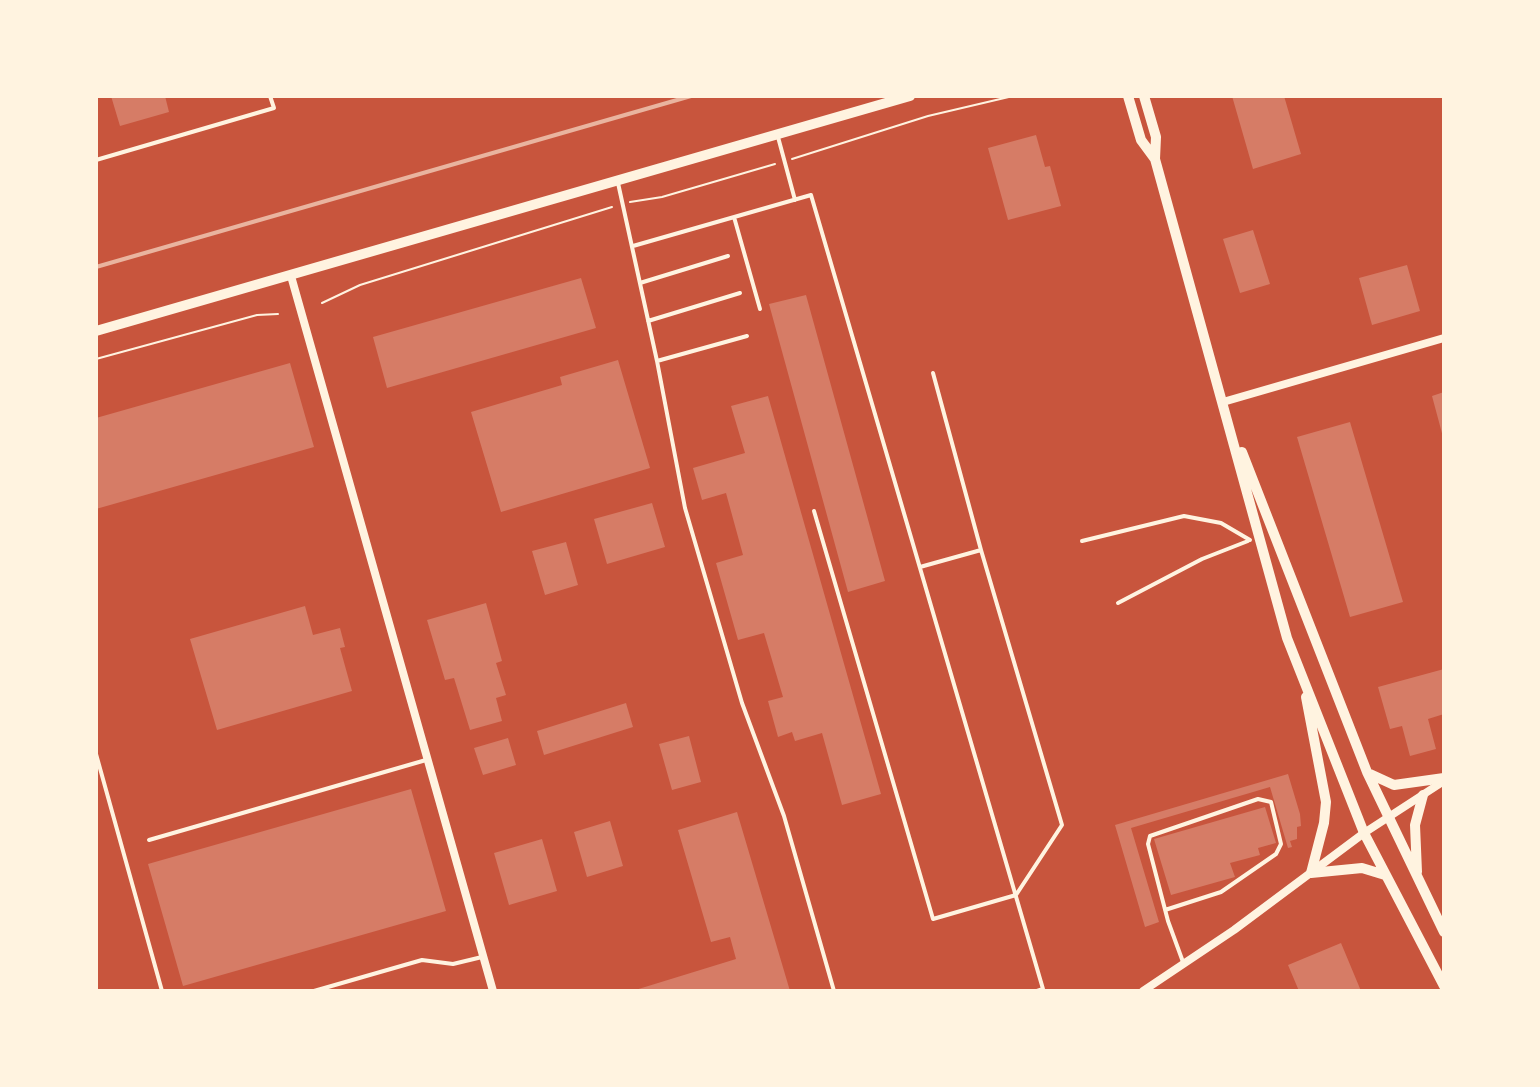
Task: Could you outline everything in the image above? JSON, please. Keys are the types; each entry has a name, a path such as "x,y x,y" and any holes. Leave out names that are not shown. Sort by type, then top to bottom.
{"street":[{"path":"96,331 910,96"},
{"path":"1128,96 1141,140 1155,159"},
{"path":"1144,96 1156,137 1155,159 1223,402 1254,538 1287,638 1364,833 1444,986"},
{"path":"291,276 493,991"},
{"path":"1223,402 1444,338"},
{"path":"1223,402 1367,772 1444,932"},
{"path":"1305,683 1326,802 1311,873"},
{"path":"1367,772 1394,785 1444,779"},
{"path":"1143,991 1444,779"},
{"path":"1417,878 1415,825 1423,795"},
{"path":"1311,873 1362,868 1385,875"}],"lane":[{"path":"96,160 274,108 270,96"},
{"path":"777,135 795,200"},
{"path":"617,181 657,361 685,508 742,703 784,816 834,991"},
{"path":"633,246 811,195 1043,989 1037,991"},
{"path":"734,217 760,309"},
{"path":"640,283 728,256"},
{"path":"648,321 740,293"},
{"path":"657,361 747,336"},
{"path":"814,511 933,919 1016,895 1062,825 981,550 933,373"},
{"path":"1082,541 1184,516 1221,523 1254,538"},
{"path":"1118,603 1202,559 1254,538"},
{"path":"920,567 981,550"},
{"path":"96,754 162,991"},
{"path":"149,840 428,760"},
{"path":"1165,910 1221,892 1276,854 1280,837 1271,802 1258,799 1150,836 1148,844 1165,910 1184,964"},
{"path":"314,991 422,960 453,964 484,957"}],"path":[{"path":"322,303 360,285 623,204 662,197 928,116 1013,96"},
{"path":"96,359 257,315 278,314"}],"building":[{"path":"111,96 165,96 169,112 120,126"},
{"path":"1232,96 1284,96 1301,154 1253,169"},
{"path":"1036,135 1045,167 1050,166 1061,206 1008,220 988,148"},
{"path":"1253,230 1270,284 1240,293 1223,239"},
{"path":"1407,265 1420,311 1372,325 1359,278"},
{"path":"581,278 596,328 387,388 373,337"},
{"path":"806,295 885,581 848,592 769,304"},
{"path":"618,360 650,468 501,512 471,412 562,385 560,377"},
{"path":"290,363 314,447 96,509 96,418"},
{"path":"1444,392 1444,437 1443,437 1432,396"},
{"path":"768,396 881,794 842,805 822,733 795,741 792,732 778,737 768,701 783,697 764,633 738,640 716,563 743,555 726,493 702,500 693,468 745,453 731,406"},
{"path":"1350,422 1403,602 1350,617 1297,437"},
{"path":"652,503 665,547 607,564 594,519"},
{"path":"566,542 578,585 545,595 532,551"},
{"path":"486,603 502,661 496,663 506,695 496,698 502,721 470,730 454,678 445,680 427,620"},
{"path":"305,606 313,635 340,628 345,647 340,648 352,691 217,730 190,639"},
{"path":"1444,669 1444,714 1428,719 1436,749 1410,756 1402,726 1390,729 1378,687"},
{"path":"626,703 633,727 544,755 537,731"},
{"path":"689,736 701,782 672,790 659,744"},
{"path":"508,738 516,765 483,775 474,748"},
{"path":"1288,774 1301,826 1297,827 1297,839 1290,841 1292,847 1288,848 1270,787 1131,828 1159,922 1145,927 1115,825"},
{"path":"411,789 446,911 183,986 148,864"},
{"path":"1265,807 1276,843 1258,848 1260,855 1230,863 1235,877 1171,895 1154,839"},
{"path":"737,812 790,991 632,991 736,959 730,937 711,942 678,830"},
{"path":"610,821 623,866 587,877 574,832"},
{"path":"542,839 557,891 509,905 494,853"},
{"path":"1341,943 1361,991 1299,991 1288,965"}],"railway":[{"path":"96,267 691,96"}]}
